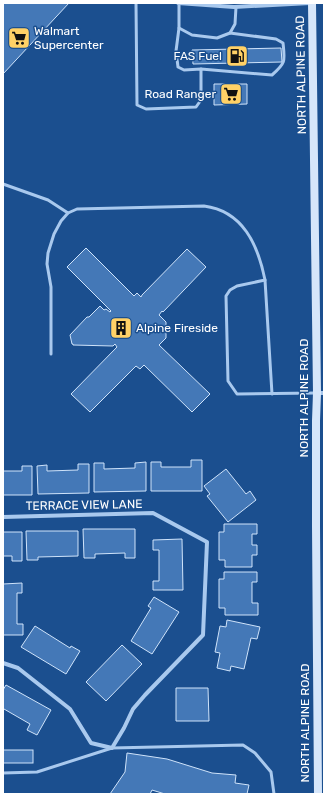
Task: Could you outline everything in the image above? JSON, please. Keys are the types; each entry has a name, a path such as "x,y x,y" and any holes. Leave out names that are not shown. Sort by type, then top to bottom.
{"main road":[{"name":"NORTH ALPINE ROAD","path":"311,3 321,393 316,421 318,794"}],"street":[{"path":"179,3 227,5 236,7 311,3"},
{"name":"TERRACE VIEW LANE","path":"3,517 153,513 207,542 203,635 144,695 133,709 112,748"},
{"path":"3,662 18,668 70,709 91,743 112,748"}],"lane":[{"path":"136,3 137,105 146,108 196,107 201,100 201,69"},
{"path":"179,3 179,28 176,51 178,67 184,70 201,69 272,74 282,66 284,57 283,44 276,39 230,33 217,38 192,35 179,28"},
{"path":"230,33 235,24 236,7"},
{"path":"3,184 48,200 68,213"},
{"path":"51,354 51,287 47,264 48,253 54,234 61,221 68,213 77,209 204,206 226,212 238,221 250,235 262,266 265,280 272,394"},
{"path":"265,280 237,286 230,290 226,296 228,381 237,394 321,393"},
{"path":"3,773 37,772 112,748 243,745 255,753 271,772 274,794"}],"building":[{"name":"Walmart Supercenter","path":"3,3 69,3 3,74"},
{"name":"FAS Fuel","path":"281,48 282,62 193,64 192,50"},
{"name":"Road Ranger","path":"214,84 247,84 247,104 214,105"},
{"name":"Alpine Fireside","path":"86,248 134,296 137,293 141,297 187,249 206,267 159,315 166,322 166,338 159,345 210,394 192,412 144,365 140,369 136,366 90,412 71,394 117,347 115,344 113,346 72,344 70,335 100,306 104,310 106,309 110,312 111,311 67,267"},
{"path":"191,460 202,460 202,491 151,491 151,462 161,462 161,467 191,467"},
{"path":"146,462 146,491 94,492 94,463 104,463 104,469 135,468 135,463"},
{"path":"78,464 89,464 89,493 38,494 37,466 47,465 47,471 78,470"},
{"path":"22,466 32,466 32,495 3,495 3,471 22,471"},
{"path":"226,469 246,494 250,491 256,500 228,522 207,496 210,494 204,486"},
{"path":"224,524 257,524 257,534 252,534 252,545 257,545 257,555 252,555 252,567 225,567 225,560 219,560 219,532 224,532"},
{"path":"83,529 135,529 135,558 125,558 125,553 95,554 95,558 84,558"},
{"path":"26,531 78,531 78,556 38,557 38,560 27,560"},
{"path":"3,532 22,532 22,561 12,561 12,556 3,556"},
{"path":"182,539 183,590 153,590 153,581 159,581 159,550 153,550 153,540"},
{"path":"224,572 257,572 257,582 252,582 252,603 258,603 258,615 225,615 225,608 219,608 219,579 224,579"},
{"path":"22,583 22,593 17,593 17,624 23,624 23,635 3,635 3,584"},
{"path":"154,597 179,612 152,654 131,641 151,608 148,606"},
{"path":"227,620 260,627 257,639 251,638 244,669 231,666 230,671 217,668 220,653 215,652 220,626 226,627"},
{"path":"35,626 70,648 71,646 80,651 66,674 21,647"},
{"path":"122,645 142,664 106,701 86,682"},
{"path":"6,685 51,710 37,735 27,730 30,724 4,709 3,711 3,690"},
{"path":"176,688 208,688 209,721 176,721"},
{"path":"3,750 33,750 33,763 3,763"},
{"path":"127,753 167,759 212,773 236,775 235,783 249,785 247,794 165,794 152,790 150,794 110,794 125,772"}],"place":[{"name":"Walmart Supercenter","path":"19,38"},
{"name":"FAS Fuel","path":"237,56"},
{"name":"Road Ranger","path":"231,94"},
{"name":"Alpine Fireside","path":"121,328"}]}
